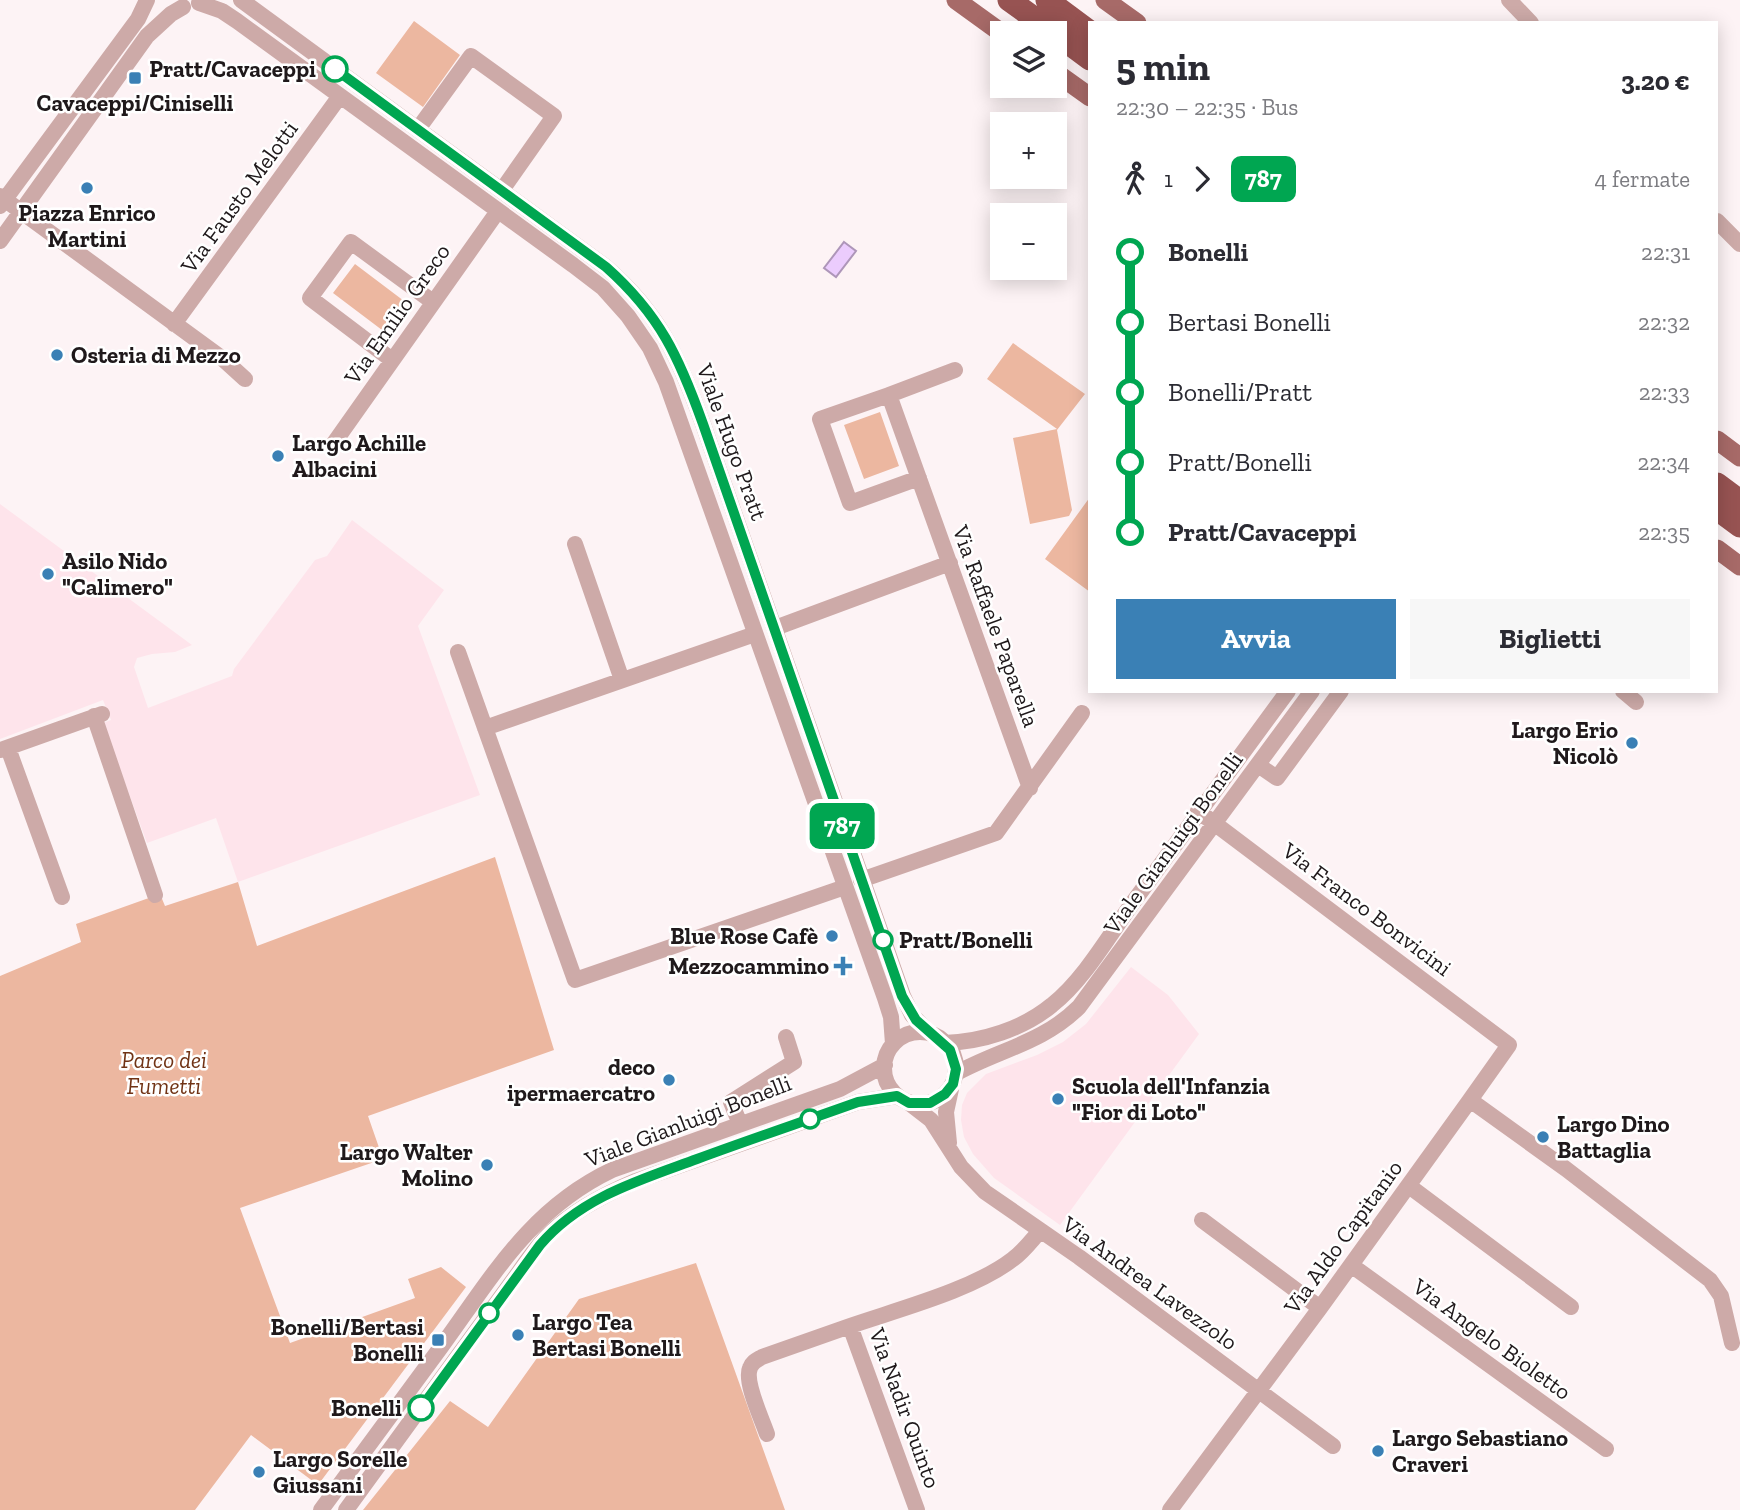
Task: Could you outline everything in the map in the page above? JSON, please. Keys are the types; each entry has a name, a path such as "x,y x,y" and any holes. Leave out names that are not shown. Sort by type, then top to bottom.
{"highway":[{"path":"1007,0 1040,9 1088,31"},
{"path":"1067,42 1088,58"},
{"path":"1718,485 1740,501"},
{"path":"1718,510 1740,526"}],"main road":[{"path":"956,0 990,25"},
{"path":"1105,0 1134,21"},
{"path":"1067,81 1088,96"},
{"path":"1718,441 1740,457"},
{"path":"1718,551 1740,566"}],"street":[{"path":"147,0 138,19 2,201 21,211 223,359 245,379"},
{"name":"Viale Hugo Pratt","path":"163,0 195,3 229,15 603,288 628,316 650,348 666,382 888,1007 893,1044"},
{"name":"Viale Hugo Pratt","path":"241,0 613,273 634,292 666,335 690,388 902,996 912,1015 929,1033"},
{"path":"1509,0 1529,21"},
{"path":"0,241 147,36 171,14 195,3"},
{"path":"418,129 471,56 554,116 502,190"},
{"name":"Via Fausto Melotti","path":"174,324 340,96"},
{"name":"Via Emilio Greco","path":"334,443 498,211"},
{"path":"1718,222 1740,244"},
{"path":"393,360 310,298 351,242 433,302"},
{"path":"919,478 850,503 820,419 955,370"},
{"name":"Via Raffaele Paparella","path":"889,395 1030,788"},
{"path":"575,544 622,680"},
{"path":"775,628 950,563"},
{"path":"485,728 755,634"},
{"path":"458,652 575,980 845,887"},
{"name":"Viale Gianluigi Bonelli","path":"944,1043 973,1040 1016,1027 1057,1002 1082,973 1287,693"},
{"name":"Viale Gianluigi Bonelli","path":"954,1079 986,1058 1034,1040 1052,1030 1079,1007 1311,693"},
{"path":"1258,765 1277,778 1340,693"},
{"path":"1625,693 1636,702"},
{"name":"Via Raffaele Paparella","path":"861,880 996,833 1082,713"},
{"path":"62,897 4,749 99,715 155,895"},
{"name":"Via Franco Bonvicini","path":"1199,811 1509,1045 1466,1105"},
{"path":"950,1149 946,1112 954,1079 954,1058 944,1043 929,1033 906,1035 893,1044 885,1065 888,1082 903,1100 924,1104 936,1101 945,1094 954,1079"},
{"path":"740,1124 731,1102 794,1062 786,1037"},
{"name":"Viale Gianluigi Bonelli","path":"321,1510 506,1256 533,1224 549,1210 584,1185 612,1170 840,1089 885,1065"},
{"name":"Viale Gianluigi Bonelli","path":"346,1510 524,1265 561,1224 604,1195 636,1181 858,1102 903,1100"},
{"name":"Via Andrea Lavezzolo","path":"903,1100 930,1120 976,1185 1079,1257 1334,1446"},
{"path":"1466,1105 1556,1162 1714,1283 1721,1296 1732,1342"},
{"name":"Via Aldo Capitanio","path":"1174,1509 1466,1105"},
{"path":"1409,1186 1572,1307"},
{"path":"1202,1220 1320,1307"},
{"name":"Via Nadir Quinto","path":"917,1510 850,1326 982,1278 1014,1259 1040,1231"},
{"name":"Via Angelo Bioletto","path":"1351,1265 1606,1449"},
{"path":"767,1434 749,1381 748,1372 752,1363 850,1326"}],"shaded area":[{"path":"844,242 856,251 836,277 824,268"},
{"path":"0,504 192,645 175,652 137,658 134,667 148,708 232,676 234,669 315,560 327,556 352,520 444,590 418,626 480,795 238,882 216,818 147,843 103,723 111,720 103,700 0,739"},
{"name":"Scuola dell'Infanzia \"Fior di Loto\"","path":"1131,967 1168,995 1199,1034 1060,1225 994,1178 973,1154 964,1137 962,1105 967,1093 986,1074 1063,1042 1086,1024"}],"green space":[{"path":"414,21 460,55 423,107 376,73"},
{"path":"355,264 404,301 382,330 333,293"},
{"path":"1013,343 1085,394 1057,430 1072,510 1069,516 1030,524 1013,438 1057,429 987,379"},
{"path":"880,412 899,466 864,479 844,425"},
{"path":"1088,500 1088,591 1045,559"},
{"name":"Parco dei Fumetti","path":"495,857 554,1050 368,1116 383,1159 240,1208 290,1343 415,1298 408,1279 441,1267 466,1287 318,1485 251,1435 195,1510 0,1510 0,976 81,942 76,924 160,894 165,906 238,882 257,946"},
{"path":"696,1263 785,1510 363,1510 450,1401 488,1427 579,1299"}],"bus line":[{"name":"787","path":"335,69 606,267 634,292 666,335 678,358 703,424 902,996 916,1020 950,1050 956,1069 949,1090 930,1103 909,1103 897,1096 858,1102 622,1186 593,1202 561,1224 540,1245 421,1408"}],"place":[{"name":"Pratt/Cavaceppi","path":"335,69"},
{"name":"Cavaceppi/Ciniselli","path":"135,78"},
{"name":"Piazza Enrico Martini","path":"87,188"},
{"name":"Osteria di Mezzo","path":"57,355"},
{"name":"Largo Achille Albacini","path":"278,456"},
{"name":"Asilo Nido \"Calimero\"","path":"48,574"},
{"name":"Largo Erio Nicolò","path":"1632,743"},
{"name":"Blue Rose Cafè","path":"832,936"},
{"name":"Pratt/Bonelli","path":"883,940"},
{"name":"Mezzocammino","path":"843,966"},
{"name":"deco ipermaercatro","path":"669,1080"},
{"name":"Scuola dell'Infanzia \"Fior di Loto\"","path":"1058,1099"},
{"name":"Largo Dino Battaglia","path":"1543,1137"},
{"name":"Largo Walter Molino","path":"487,1165"},
{"name":"Largo Tea Bertasi Bonelli","path":"518,1335"},
{"name":"Bonelli/Bertasi Bonelli","path":"438,1340"},
{"name":"Bonelli","path":"421,1408"},
{"name":"Largo Sebastiano Craveri","path":"1378,1451"},
{"name":"Largo Sorelle Giussani","path":"259,1472"}]}
